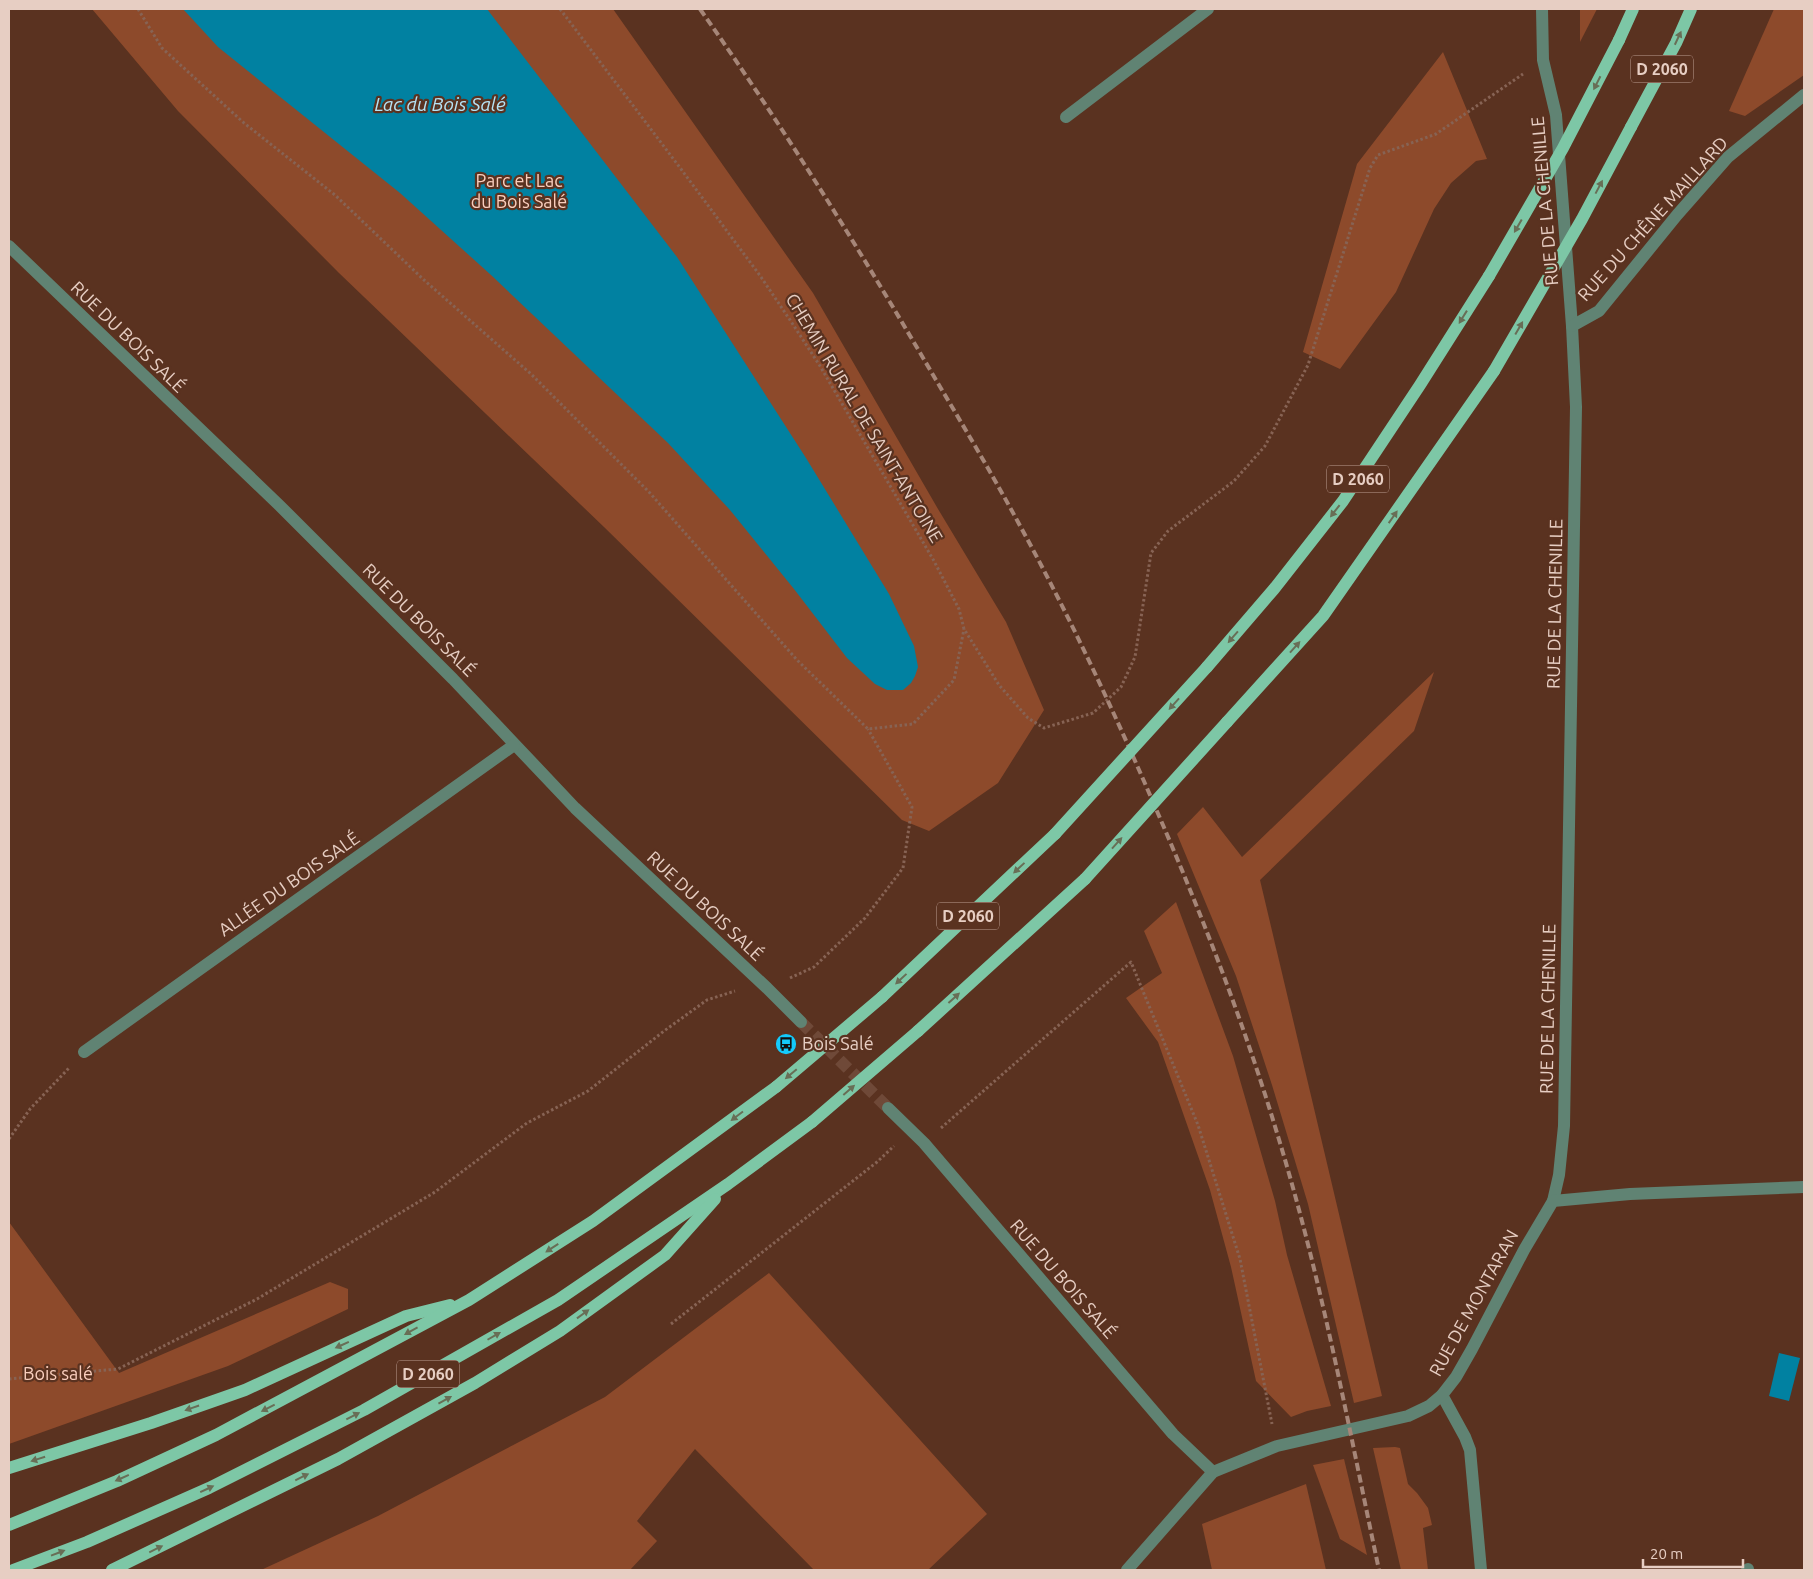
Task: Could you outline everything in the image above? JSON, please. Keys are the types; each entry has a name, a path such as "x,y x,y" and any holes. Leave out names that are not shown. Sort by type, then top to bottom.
{"main road":[{"name":"D 2060","path":"9,1525 117,1481 216,1435 469,1300 593,1221 776,1087 882,997 1055,834 1207,668 1274,589 1343,501 1489,276 1563,148 1633,9"},
{"name":"D 2060","path":"12,1570 87,1542 210,1488 364,1410 558,1300 728,1184 812,1122 918,1031 1085,879 1323,616 1494,370 1582,220 1676,43 1691,9"},
{"path":"112,1570 338,1459 475,1383 560,1331 665,1255 728,1184"},
{"path":"9,1468 151,1423 245,1390 406,1316 469,1300"}],"street":[{"path":"1066,116 1208,9"},
{"name":"RUE DE LA CHENILLE","path":"1542,9 1542,60 1556,115 1572,326 1576,407 1564,1126 1559,1175 1553,1201"},
{"name":"RUE DU CHÊNE MAILLARD","path":"1572,326 1599,311 1677,215 1728,157 1804,95"},
{"name":"RUE DU BOIS SALÉ","path":"9,246 279,505 453,679 575,808 801,1022"},
{"name":"ALLÉE DU BOIS SALÉ","path":"84,1052 514,745"},
{"name":"RUE DU BOIS SALÉ","path":"888,1108 924,1143 1173,1434 1213,1472"},
{"path":"1553,1201 1630,1194 1804,1187"},
{"name":"RUE DE MONTARAN","path":"1127,1570 1213,1472 1277,1446 1408,1416 1429,1406 1442,1395 1456,1377 1524,1250 1553,1201"},
{"path":"1442,1395 1470,1450 1481,1570"}],"path":[{"path":"9,1378 118,1369 257,1299 435,1192 527,1123 588,1091 707,1000 733,991 767,988 814,967 864,918 903,868 912,806 868,729 797,660 649,492 531,374 424,280 335,195 244,123 162,48 138,9"},
{"name":"CHEMIN RURAL DE SAINT-ANTOINE","path":"560,9 611,74 761,277 816,358 934,561 959,609 964,629 999,685 1028,718 1044,728 1093,713 1122,687 1135,658 1151,553 1168,531 1234,480 1265,446 1308,365 1370,168 1378,156 1436,134 1542,60"},
{"path":"868,729 913,724 919,718 954,680 964,629"},
{"path":"924,1143 1131,962 1198,1124 1240,1259 1277,1446"},
{"path":"9,1139 30,1109 84,1052"},
{"path":"671,1324 877,1162 910,1130"}],"green space":[{"name":"Parc et Lac du Bois Salé","path":"92,9 613,9 813,293 1006,622 1044,710 998,783 929,831 902,820 604,527 339,273 178,111"},
{"path":"1580,9 1597,9 1580,42"},
{"path":"1774,9 1804,9 1804,75 1745,116 1729,111"},
{"path":"1443,52 1487,159 1476,161 1451,183 1434,209 1396,292 1340,369 1303,352 1357,164"},
{"path":"1434,672 1414,731 1260,880 1382,1396 1354,1403 1308,1204 1272,1085 1236,976 1177,834 1203,807 1242,857"},
{"path":"1176,902 1233,1056 1275,1201 1287,1255 1331,1406 1307,1411 1291,1417 1256,1381 1231,1267 1210,1190 1158,1042 1126,998 1162,973 1144,931"},
{"name":"Bois salé","path":"9,1222 119,1373 330,1282 348,1289 348,1309 228,1366 9,1444"},
{"path":"769,1273 987,1514 928,1570 814,1570 695,1449 637,1521 657,1541 630,1570 261,1570 378,1516 605,1397"},
{"path":"1373,1448 1400,1448 1408,1484 1428,1508 1432,1525 1423,1528 1428,1570 1401,1570"},
{"path":"1344,1459 1367,1555 1340,1539 1313,1465"},
{"path":"1306,1484 1326,1570 1212,1570 1202,1524"}],"water":[{"name":"Lac du Bois Salé","path":"183,9 487,9 677,257 806,458 889,594 914,646 918,667 911,683 903,690 887,690 875,684 847,658 730,510 668,443 491,275 400,193 218,47"},
{"path":"1779,1353 1800,1358 1789,1401 1769,1396"}],"tunnel":[{"path":"801,1022 888,1108"}],"railway":[{"path":"700,9 762,99 822,192 880,285 988,468 1072,626 1153,802 1220,966 1264,1091 1293,1187 1345,1405 1379,1570"}],"place":[{"name":"Bois Salé","path":"786,1044"}]}
